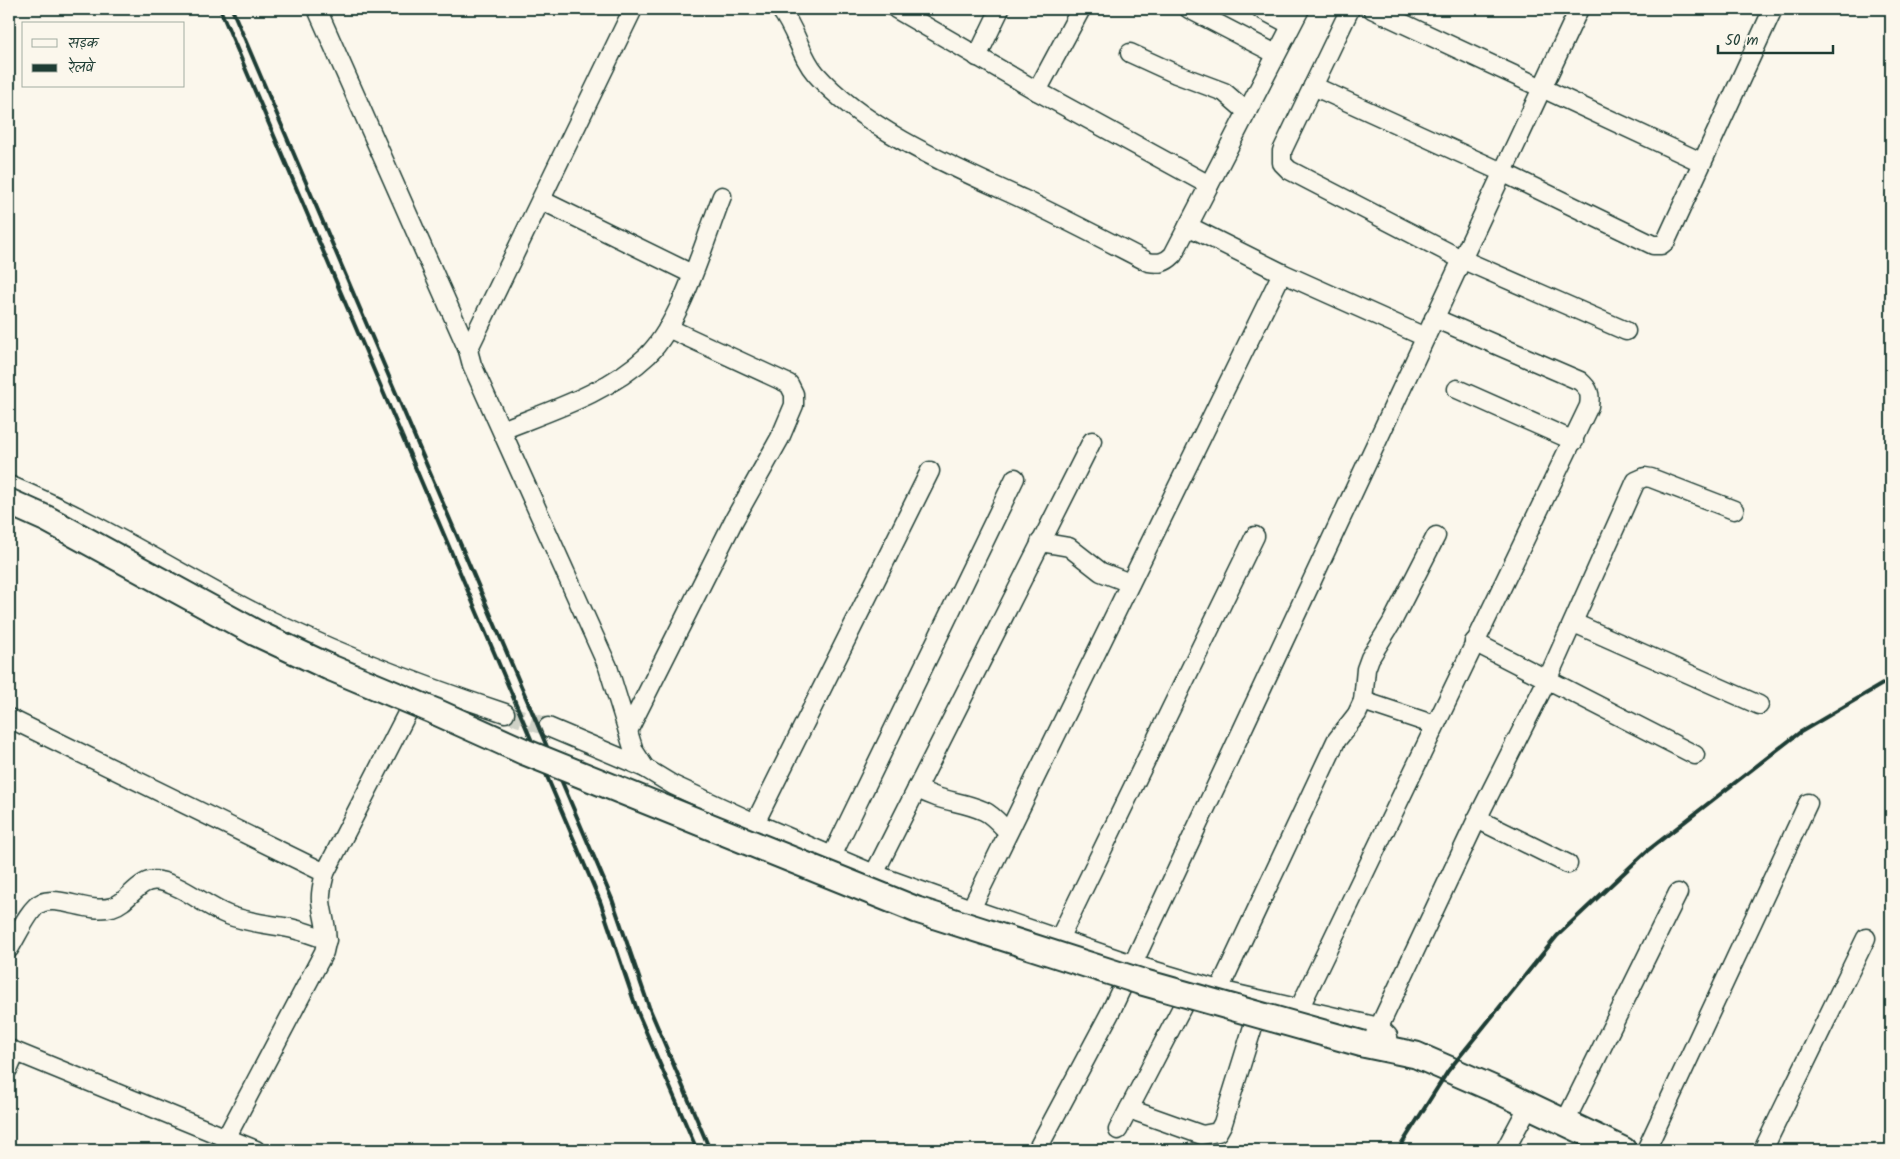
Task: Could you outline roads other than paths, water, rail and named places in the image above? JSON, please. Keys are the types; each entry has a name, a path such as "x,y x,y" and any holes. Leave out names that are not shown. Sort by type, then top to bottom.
{"main road":[{"path":"9,502 47,519 256,633 320,663 434,711 524,752 917,910 1142,982 1371,1035 1389,1049 1416,1055 1503,1093 1528,1107 1623,1150"}],"street":[{"path":"317,9 468,350 472,365 608,667 634,751 645,768"},
{"path":"468,350 633,9"},
{"path":"780,9 796,16 806,59 816,74 855,109 954,168 1148,262 1157,264 1167,262 1172,255 1300,9"},
{"path":"896,9 918,14 977,57 1209,186"},
{"path":"977,57 1000,9"},
{"path":"1037,91 1081,9"},
{"path":"1189,9 1276,54"},
{"path":"1261,9 1291,25"},
{"path":"1350,9 1282,151 1282,163 1289,170 1461,259 1626,331"},
{"path":"1372,9 1701,162"},
{"path":"1037,1150 1110,1013 1579,9"},
{"path":"1313,86 1502,172 1653,245 1661,245 1666,241 1772,9"},
{"path":"1130,53 1162,69 1224,92 1247,112"},
{"path":"502,430 579,399 616,380 648,354 668,328 692,274 722,196"},
{"path":"541,200 692,274"},
{"path":"1188,226 1282,273 1425,337"},
{"path":"971,909 1282,273"},
{"path":"1299,1009 1474,642 1574,441 1589,406 1588,388 1571,377 1434,318"},
{"path":"628,731 734,520 780,438 794,405 794,394 788,384 668,328"},
{"path":"1457,389 1574,441"},
{"path":"874,874 1092,441"},
{"path":"755,823 930,471"},
{"path":"832,856 1015,478"},
{"path":"548,727 645,768 673,785 755,823 874,874 1132,964 1219,990 1299,1009 1371,1035 1547,680 1636,481 1640,478 1651,478 1734,510"},
{"path":"9,485 85,520 239,604 296,632 422,686 505,714"},
{"path":"1059,940 1255,536"},
{"path":"1219,990 1336,741 1357,714 1363,701 1366,669 1370,658 1392,624 1436,536"},
{"path":"1040,542 1069,547 1101,572 1130,583"},
{"path":"1574,623 1759,705"},
{"path":"1474,642 1695,756"},
{"path":"226,1138 324,952 327,940 321,901 325,873 422,686"},
{"path":"1363,701 1435,725"},
{"path":"9,718 325,873"},
{"path":"917,788 933,798 965,804 986,811 1008,832"},
{"path":"1646,1150 1808,802"},
{"path":"1478,819 1568,864"},
{"path":"9,949 33,909 40,903 56,902 97,909 113,907 126,900 141,884 151,880 160,881 227,914 249,921 302,931 327,940"},
{"path":"1564,1124 1678,893"},
{"path":"1763,1150 1866,938"},
{"path":"1118,1130 1195,982"},
{"path":"1129,1108 1202,1135 1210,1143 1223,1123 1261,1000"},
{"path":"9,1068 12,1050 256,1150"},
{"path":"1505,1150 1528,1107"}],"tunnel":[{"path":"505,713 548,727"}],"railway":[{"path":"220,9 600,901 638,1013 697,1150"},
{"path":"232,9 612,899 649,1007 710,1150"},
{"path":"1398,1150 1448,1071 1557,936 1647,851 1799,733 1891,679"}]}
